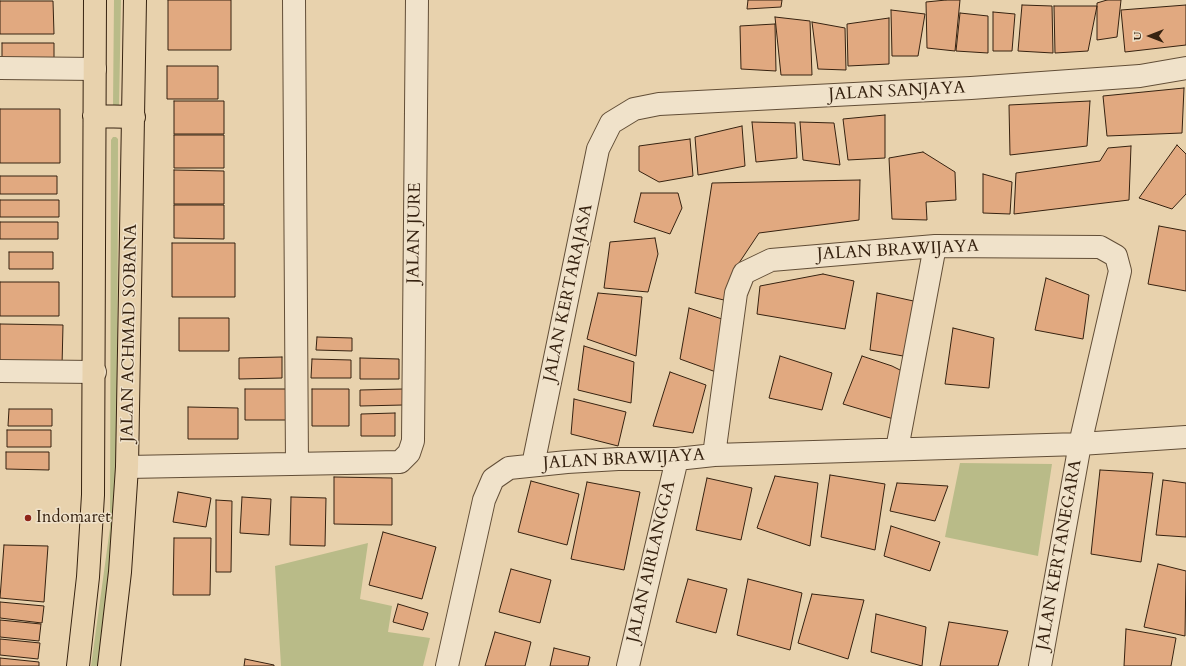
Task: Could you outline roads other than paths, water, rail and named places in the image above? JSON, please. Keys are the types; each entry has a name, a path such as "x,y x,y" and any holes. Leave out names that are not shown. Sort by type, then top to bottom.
{"main road":[{"name":"JALAN ACHMAD SOBANA","path":"78,666 88,577 93,496 95,372 94,116 96,0"},
{"name":"JALAN ACHMAD SOBANA","path":"109,666 120,572 127,467 135,0"},
{"path":"94,116 134,117"}],"street":[{"path":"127,467 297,464 294,0"},
{"name":"JALAN JURE","path":"297,464 400,462 410,453 413,441 417,0"},
{"path":"0,68 95,69"},
{"name":"JALAN SANJAYA","path":"612,123 634,109 659,104 979,88 1140,76 1186,68"},
{"name":"JALAN KERTARAJASA","path":"533,465 598,149 612,123"},
{"path":"897,449 935,246"},
{"name":"JALAN BRAWIJAYA","path":"714,455 736,294 744,273 771,260 935,246 1100,247 1116,256 1120,271 1080,444"},
{"path":"0,371 95,372"},
{"name":"JALAN BRAWIJAYA","path":"447,666 484,500 493,479 509,468 618,459 677,459 714,455 1080,444 1186,437"},
{"name":"JALAN KERTANEGARA","path":"1040,666 1080,444"},
{"name":"JALAN AIRLANGGA","path":"628,666 677,459"}],"place":[{"name":"Indomaret","path":"28,518"}]}
